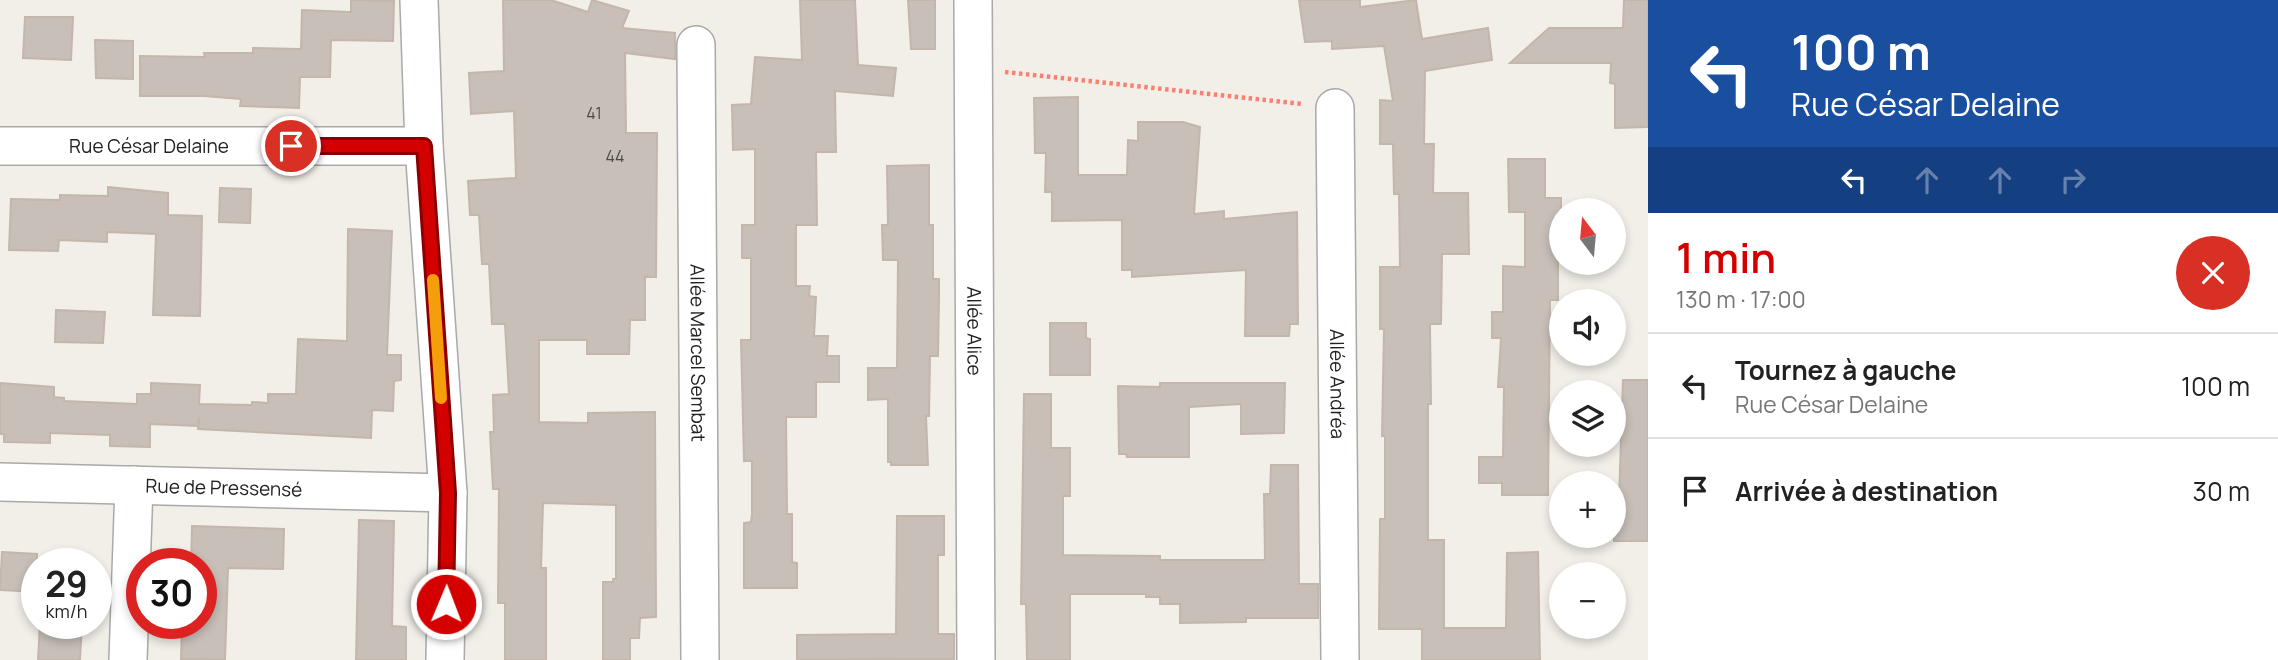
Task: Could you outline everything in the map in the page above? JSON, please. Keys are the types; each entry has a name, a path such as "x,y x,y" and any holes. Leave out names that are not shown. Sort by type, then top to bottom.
{"street":[{"path":"419,0 424,146 448,493 445,660"},
{"name":"Allée Alice","path":"973,0 976,660"},
{"name":"Allée Marcel Sembat","path":"696,45 700,660"},
{"name":"Allée Andréa","path":"1335,108 1340,660"},
{"name":"Rue César Delaine","path":"0,146 424,146"},
{"name":"Rue de Pressensé","path":"0,482 448,493"},
{"path":"128,660 134,485"}],"path":[{"path":"975,69 1335,108"}],"building":[{"path":"351,0 394,1 393,41 331,40 330,77 300,77 299,108 240,106 241,99 204,96 140,96 140,56 205,57 204,53 253,53 253,48 301,49 302,10 351,12"},
{"path":"503,0 551,0 588,12 592,0 629,11 622,28 675,33 675,59 625,53 626,133 657,133 656,277 645,277 645,320 630,320 629,354 587,354 587,340 539,340 539,422 588,423 588,413 655,412 656,617 640,618 639,638 630,638 630,660 603,660 603,582 613,582 613,579 616,579 616,505 543,503 541,568 546,568 546,660 505,660 505,603 498,603 499,489 493,489 490,432 494,432 493,395 509,394 505,324 492,324 489,264 482,264 479,215 470,215 468,181 516,178 514,111 471,114 469,73 504,71"},
{"path":"800,0 855,0 858,65 896,68 893,96 835,91 836,152 816,152 817,225 796,225 796,286 810,286 809,296 816,297 814,336 828,336 827,356 839,356 839,382 816,382 816,417 786,417 787,514 792,514 792,562 797,563 797,588 744,588 744,523 751,522 752,461 744,461 741,340 751,340 751,258 742,258 742,225 755,225 755,149 733,150 732,105 751,104 755,57 802,60"},
{"path":"908,0 935,0 935,49 911,49"},
{"path":"1299,0 1360,0 1360,7 1416,0 1422,39 1488,28 1492,60 1425,71 1424,144 1434,144 1433,193 1468,193 1469,254 1442,254 1441,324 1430,324 1428,540 1444,540 1444,628 1506,628 1507,553 1538,552 1540,660 1422,660 1422,629 1379,629 1380,519 1385,519 1385,436 1382,436 1384,329 1380,329 1380,267 1400,267 1399,194 1394,194 1393,144 1380,144 1380,100 1393,101 1384,46 1332,49 1332,41 1305,42"},
{"path":"1624,0 1648,0 1648,127 1615,128 1615,84 1610,83 1611,63 1510,63 1549,28 1623,28"},
{"path":"25,17 73,17 71,60 23,58"},
{"path":"95,40 133,41 133,79 96,78"},
{"path":"1078,97 1078,175 1127,175 1128,140 1138,141 1138,122 1183,122 1200,127 1194,214 1224,211 1224,219 1297,212 1298,324 1290,324 1289,336 1245,336 1246,270 1132,277 1132,270 1122,270 1122,220 1052,221 1052,192 1045,192 1046,153 1035,153 1034,98"},
{"path":"1508,159 1545,159 1545,198 1549,198 1549,275 1558,275 1558,289 1549,289 1548,495 1502,495 1502,483 1479,483 1479,457 1503,457 1504,387 1498,387 1501,338 1492,338 1492,312 1503,312 1503,266 1525,267 1525,212 1509,212"},
{"path":"929,165 929,225 933,225 933,279 939,279 939,297 938,356 930,356 929,416 926,416 928,465 891,465 891,462 888,462 888,399 868,400 868,368 897,368 898,260 883,260 882,225 888,225 887,166"},
{"path":"108,187 168,193 168,215 202,216 200,316 153,315 156,234 107,232 107,242 59,240 58,251 9,250 11,199 60,200 60,195 108,196"},
{"path":"220,188 251,189 250,223 219,222"},
{"path":"348,229 392,231 387,355 401,355 401,380 394,381 393,411 372,410 371,438 198,429 199,417 198,426 150,424 150,447 110,446 110,435 50,433 50,443 4,442 4,434 0,434 0,383 54,387 54,397 64,398 64,401 137,404 137,394 151,394 151,383 200,385 199,404 252,405 252,402 268,403 268,394 296,394 298,339 347,341"},
{"path":"56,310 105,312 103,343 55,342"},
{"path":"1050,323 1086,323 1086,338 1090,339 1090,375 1050,375"},
{"path":"1626,380 1648,380 1648,541 1626,541 1626,471 1620,471 1620,457 1626,457"},
{"path":"1160,383 1285,383 1284,433 1241,434 1241,404 1189,407 1189,457 1127,457 1126,454 1119,454 1118,386 1160,387"},
{"path":"1024,394 1051,394 1051,448 1070,448 1070,496 1063,496 1063,555 1160,556 1160,560 1265,560 1264,494 1270,494 1271,465 1298,465 1299,584 1318,584 1318,618 1246,618 1246,622 1180,623 1180,604 1160,604 1160,597 1146,597 1146,594 1070,594 1070,660 1027,660 1026,604 1021,604"},
{"path":"897,516 944,516 944,555 938,555 938,634 954,634 954,659 797,660 797,635 896,634"},
{"path":"359,520 394,521 392,626 406,627 406,660 356,660"},
{"path":"192,526 284,529 283,569 228,568 225,660 181,659 182,639 217,639 217,548 191,548"},
{"path":"2,552 21,553 21,591 0,590"},
{"path":"39,639 81,639 80,660 38,660"}],"slow traffic":[{"path":"433,280 441,398"}],"route":[{"path":"291,146 424,146 448,493 446,604"}]}
